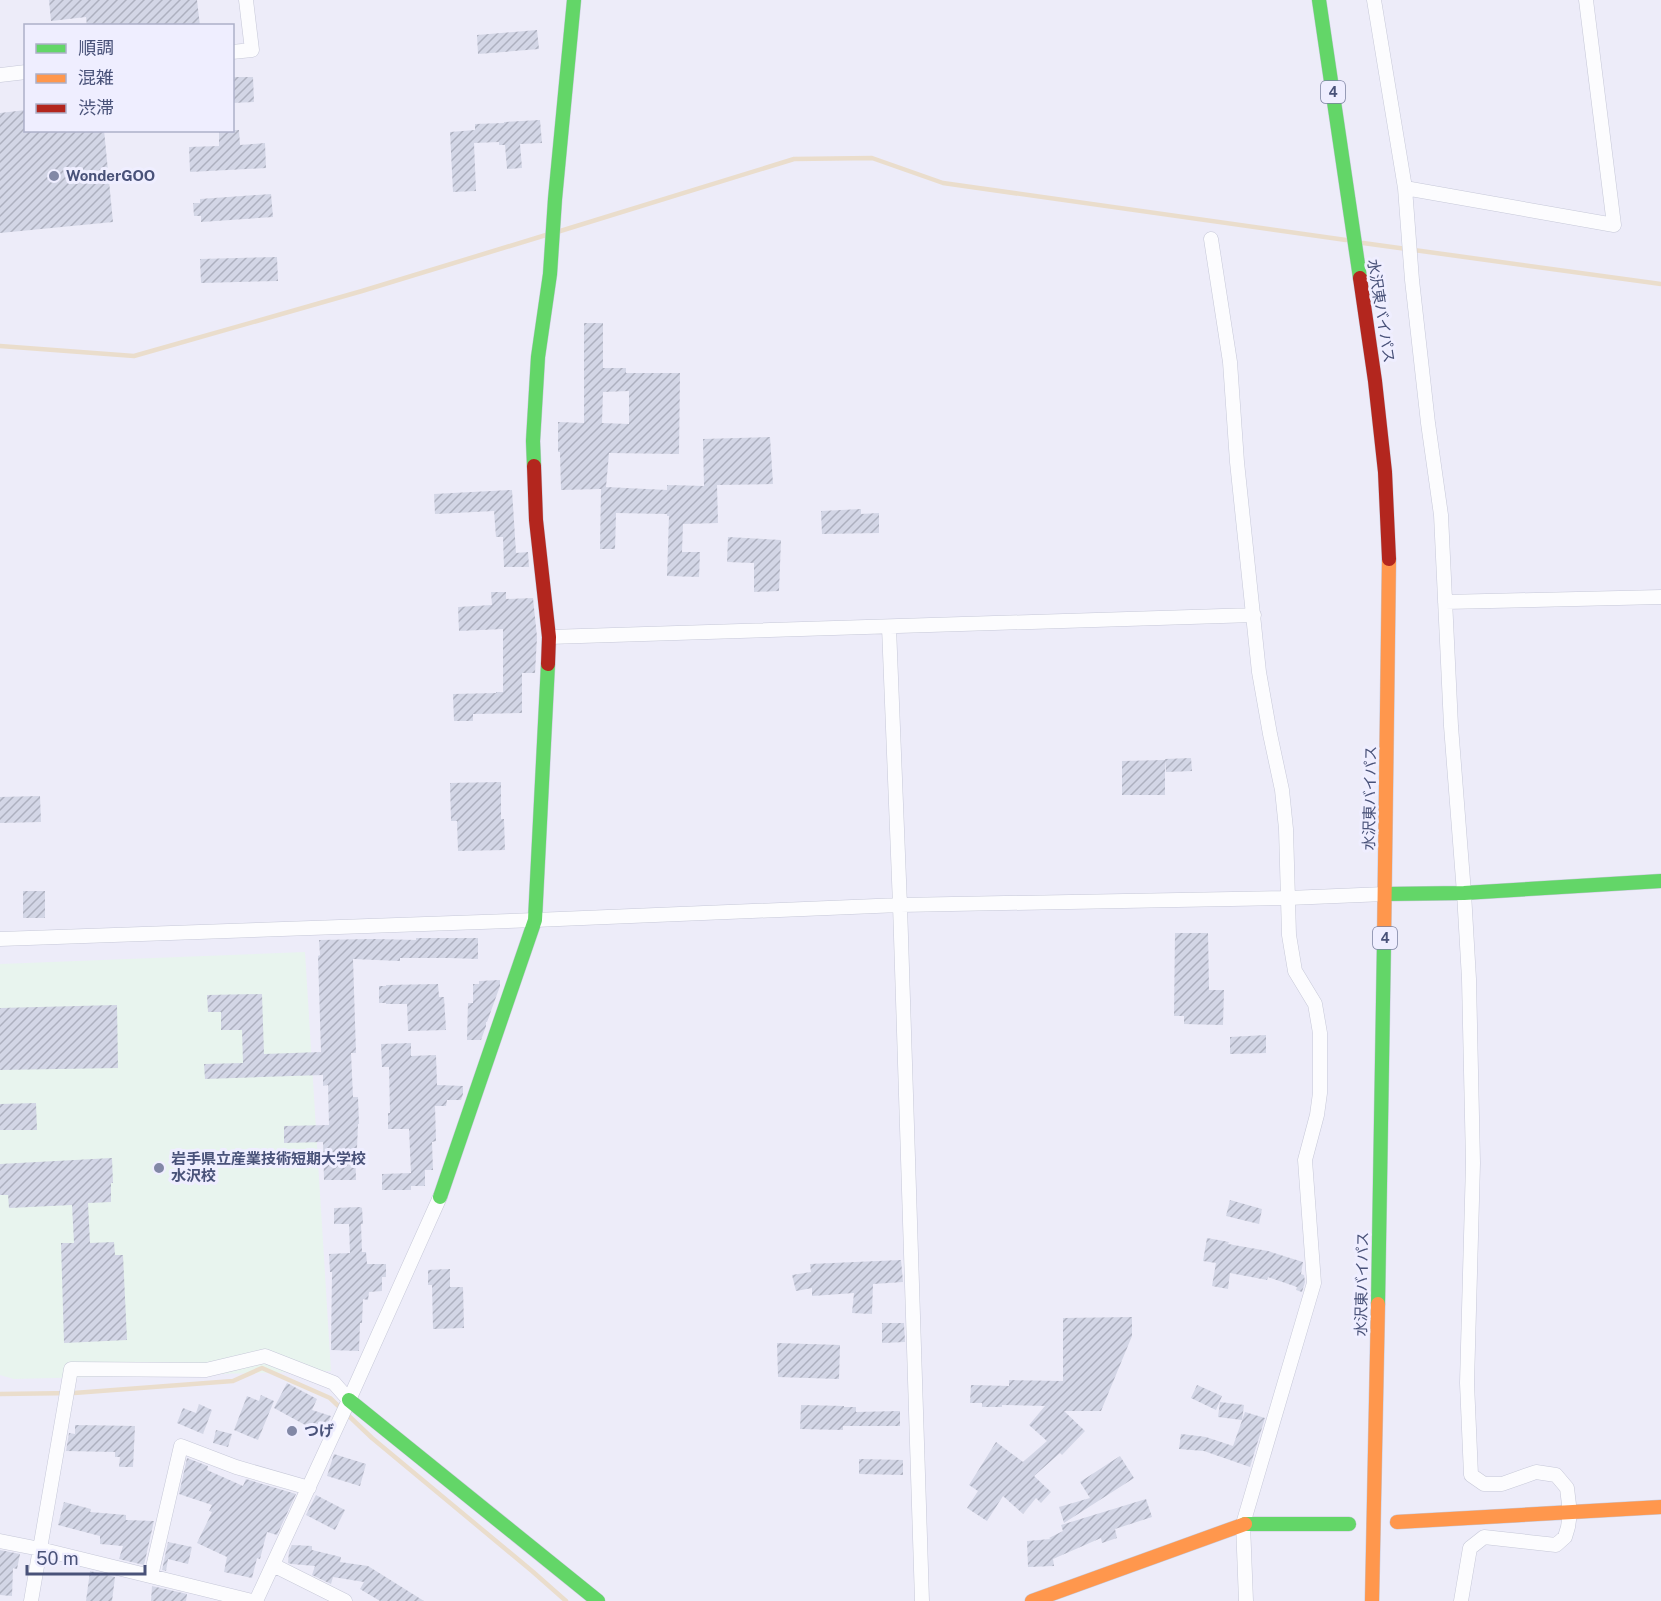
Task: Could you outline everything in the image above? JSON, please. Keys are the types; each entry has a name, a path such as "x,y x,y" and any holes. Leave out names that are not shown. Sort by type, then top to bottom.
{"main road":[{"path":"440,1197 535,920 549,637 536,520 533,441 538,357 550,274 574,0"},
{"name":"水沢東バイパス","path":"1319,0 1375,381 1390,568 1372,1601"},
{"path":"1385,894 1661,881"},
{"path":"349,1400 598,1601"},
{"path":"1397,1522 1661,1507"},
{"path":"1032,1601 1243,1524 1348,1524"}],"street":[{"path":"234,52 252,50 246,0"},
{"path":"1374,0 1405,188 1412,280 1441,515 1451,726 1464,892 1468,979 1473,1163 1467,1383 1471,1475 1484,1484 1502,1484 1536,1472 1556,1475 1567,1488 1570,1513 1565,1537 1556,1545 1484,1537 1470,1548 1461,1601"},
{"path":"1405,188 1614,225 1586,0"},
{"path":"0,75 24,72"},
{"path":"1210,239 1230,362 1237,462 1261,682 1282,790 1286,830 1289,935 1295,971 1315,1004 1320,1033 1320,1093 1317,1115 1305,1160 1314,1283 1243,1524 1246,1601"},
{"path":"1445,602 1661,597"},
{"path":"549,637 1254,615"},
{"path":"889,627 922,1601"},
{"path":"0,939 900,905 1385,894"},
{"path":"0,1541 254,1601 309,1488 440,1197"},
{"path":"31,1601 71,1369 206,1370 265,1356 334,1383 349,1400"},
{"path":"151,1576 181,1446 236,1467 309,1488"},
{"path":"273,1565 345,1601"}],"shaded area":[{"name":"岩手県立産業技術短期大学校 水沢校","path":"305,952 331,1371 14,1379 0,1375 0,964"}],"building":[{"path":"49,0 197,0 200,24 87,24 86,17 51,21"},
{"path":"537,30 539,49 478,54 477,35"},
{"path":"234,77 253,77 254,102 234,103"},
{"name":"WonderGOO","path":"24,110 24,132 104,132 113,222 0,233 0,113"},
{"path":"540,120 542,143 520,144 522,168 507,169 505,145 499,145 499,142 474,143 476,191 453,192 450,132 475,130 475,124"},
{"path":"239,130 240,145 265,143 266,168 190,172 189,147 219,146 219,132"},
{"path":"271,194 273,217 201,222 201,216 194,216 193,203 200,203 200,199"},
{"path":"277,257 278,281 201,283 200,259"},
{"path":"584,323 603,323 603,368 626,368 626,373 680,373 679,454 609,453 606,487 667,490 667,485 704,486 703,439 770,437 773,484 717,485 718,523 683,524 682,552 700,552 699,577 667,576 669,516 667,514 616,513 615,549 600,549 601,489 561,490 558,422 584,423","holes":["629,391 629,424 602,423 603,392"]},
{"path":"512,490 516,553 528,552 529,567 504,567 503,537 496,537 494,511 435,514 434,494"},
{"path":"861,509 861,514 879,513 879,533 822,534 821,511"},
{"path":"728,537 781,540 779,591 754,592 754,563 727,562"},
{"path":"491,592 506,592 506,599 533,598 537,637 535,673 522,673 522,713 473,714 473,721 454,721 453,694 503,692 503,629 459,631 458,607 492,605"},
{"path":"1191,758 1192,771 1166,772 1165,759"},
{"path":"1165,760 1165,795 1122,795 1122,761"},
{"path":"501,782 501,819 504,819 505,850 458,851 457,821 451,821 450,783"},
{"path":"40,796 41,822 0,823 0,797"},
{"path":"23,891 45,891 45,918 23,918"},
{"path":"1175,933 1208,933 1209,990 1224,990 1223,1025 1184,1024 1184,1016 1174,1016"},
{"path":"416,938 478,938 478,959 400,958 400,961 353,959 356,1053 351,1053 353,1097 358,1097 359,1124 357,1148 355,1148 356,1180 324,1180 323,1142 284,1143 284,1126 329,1125 328,1085 323,1086 323,1075 205,1079 204,1064 243,1063 242,1030 221,1030 221,1012 208,1012 207,995 262,994 264,1054 321,1052 319,940 416,940"},
{"path":"500,980 500,986 481,1040 467,1040 468,1003 473,1003 473,984 479,984 479,981"},
{"path":"438,984 439,997 444,997 446,1030 408,1031 407,1004 379,1003 379,986"},
{"path":"117,1005 118,1068 0,1070 0,1008"},
{"path":"1266,1035 1266,1053 1230,1054 1230,1037"},
{"path":"411,1043 411,1056 436,1055 437,1085 463,1086 463,1094 461,1100 447,1100 446,1106 435,1106 436,1141 432,1142 433,1170 425,1170 425,1186 411,1186 411,1190 382,1190 382,1174 411,1173 409,1129 388,1129 389,1067 382,1067 381,1044"},
{"path":"36,1103 37,1130 0,1130 0,1104"},
{"path":"112,1158 111,1202 88,1203 90,1243 114,1242 115,1255 123,1255 127,1340 64,1343 61,1243 74,1243 72,1205 9,1208 8,1195 0,1195 0,1164"},
{"path":"1230,1200 1262,1209 1259,1224 1226,1216"},
{"path":"360,1207 363,1224 361,1224 362,1252 366,1252 367,1264 386,1264 386,1277 382,1277 382,1291 369,1292 368,1300 363,1299 359,1351 331,1350 332,1272 330,1272 329,1254 350,1253 349,1224 334,1224 334,1208"},
{"path":"1207,1238 1268,1251 1303,1262 1301,1274 1304,1275 1305,1282 1302,1292 1296,1290 1297,1287 1268,1277 1267,1280 1230,1273 1228,1289 1212,1286 1216,1263 1203,1261"},
{"path":"901,1260 903,1282 873,1284 872,1314 852,1313 854,1293 812,1296 812,1288 796,1291 792,1275 811,1272 810,1264"},
{"path":"450,1269 450,1287 463,1287 464,1328 433,1329 432,1285 428,1285 428,1270"},
{"path":"1132,1317 1132,1336 1101,1411 1064,1411 1085,1431 1062,1455 1060,1453 1034,1476 1051,1492 1041,1503 1036,1498 1023,1514 1003,1496 987,1521 967,1508 978,1491 969,1485 996,1442 1023,1462 1047,1441 1029,1425 1045,1406 982,1407 982,1403 970,1403 971,1385 1009,1386 1009,1380 1063,1381 1063,1318"},
{"path":"882,1323 904,1323 905,1342 882,1343"},
{"path":"777,1343 840,1345 839,1379 778,1377"},
{"path":"287,1383 317,1399 312,1410 331,1416 323,1434 306,1428 307,1426 274,1408"},
{"path":"1197,1385 1222,1396 1216,1410 1191,1398"},
{"path":"261,1395 274,1401 258,1440 234,1430 247,1396 259,1401"},
{"path":"1220,1402 1244,1405 1242,1420 1218,1417"},
{"path":"199,1404 212,1410 203,1434 177,1423 183,1408 196,1413"},
{"path":"801,1405 856,1407 856,1412 900,1411 900,1426 843,1426 843,1430 800,1429"},
{"path":"1245,1412 1265,1418 1250,1467 1204,1451 1179,1449 1181,1434 1206,1437 1233,1446"},
{"path":"75,1425 135,1426 133,1467 119,1467 120,1457 115,1457 115,1452 66,1451 69,1433 75,1434"},
{"path":"216,1430 232,1434 228,1447 213,1443"},
{"path":"334,1454 366,1464 360,1486 327,1476"},
{"path":"1120,1456 1134,1478 1064,1523 1059,1507 1090,1498 1080,1482"},
{"path":"187,1458 208,1466 207,1470 243,1486 246,1479 296,1494 277,1535 267,1532 252,1578 224,1572 227,1557 197,1543 212,1512 209,1511 212,1505 179,1494"},
{"path":"859,1459 903,1460 903,1475 859,1474"},
{"path":"316,1495 345,1510 335,1530 306,1515"},
{"path":"1146,1499 1152,1517 1115,1529 1117,1538 1102,1543 1101,1538 1053,1559 1054,1566 1028,1567 1027,1541 1051,1539 1049,1538 1063,1531 1061,1525"},
{"path":"64,1502 91,1509 90,1512 126,1515 126,1520 154,1521 144,1565 119,1559 123,1546 100,1544 100,1536 58,1525"},
{"path":"168,1542 192,1547 188,1564 168,1559 166,1571 162,1570"},
{"path":"292,1545 312,1546 312,1550 341,1557 340,1562 368,1566 424,1601 380,1601 360,1589 364,1582 333,1577 331,1584 312,1575 315,1566 288,1563"},
{"path":"0,1550 20,1554 17,1569 13,1568 12,1596 0,1595"},
{"path":"90,1571 115,1577 112,1601 86,1601"},
{"path":"152,1586 187,1594 186,1601 151,1601"}],"waterway":[{"path":"557,232 794,159 872,158 943,183 1346,240"},
{"path":"0,346 134,356 362,291 546,235"},
{"path":"1363,243 1661,284"},
{"path":"0,1394 74,1393 233,1381 262,1368 330,1398 372,1438 566,1601"}],"traffic: fast":[{"path":"534,466 533,441 538,357 550,274 574,0"},
{"path":"1319,0 1360,278"},
{"path":"440,1197 535,920 548,664"},
{"path":"1385,894 1464,893 1661,881"},
{"path":"1378,1304 1384,942"},
{"path":"349,1400 598,1601"},
{"path":"1245,1524 1349,1524"}],"traffic: slow":[{"path":"1384,942 1389,559"},
{"path":"1372,1601 1378,1304"},
{"path":"1397,1522 1661,1507"},
{"path":"1032,1601 1245,1524"}],"traffic: jam":[{"path":"1360,278 1385,472 1389,559"},
{"path":"534,466 536,520 549,637 548,664"}],"place":[{"name":"WonderGOO","path":"54,176"},
{"name":"岩手県立産業技術短期大学校 水沢校","path":"159,1168"},
{"name":"つげ","path":"292,1431"}]}
